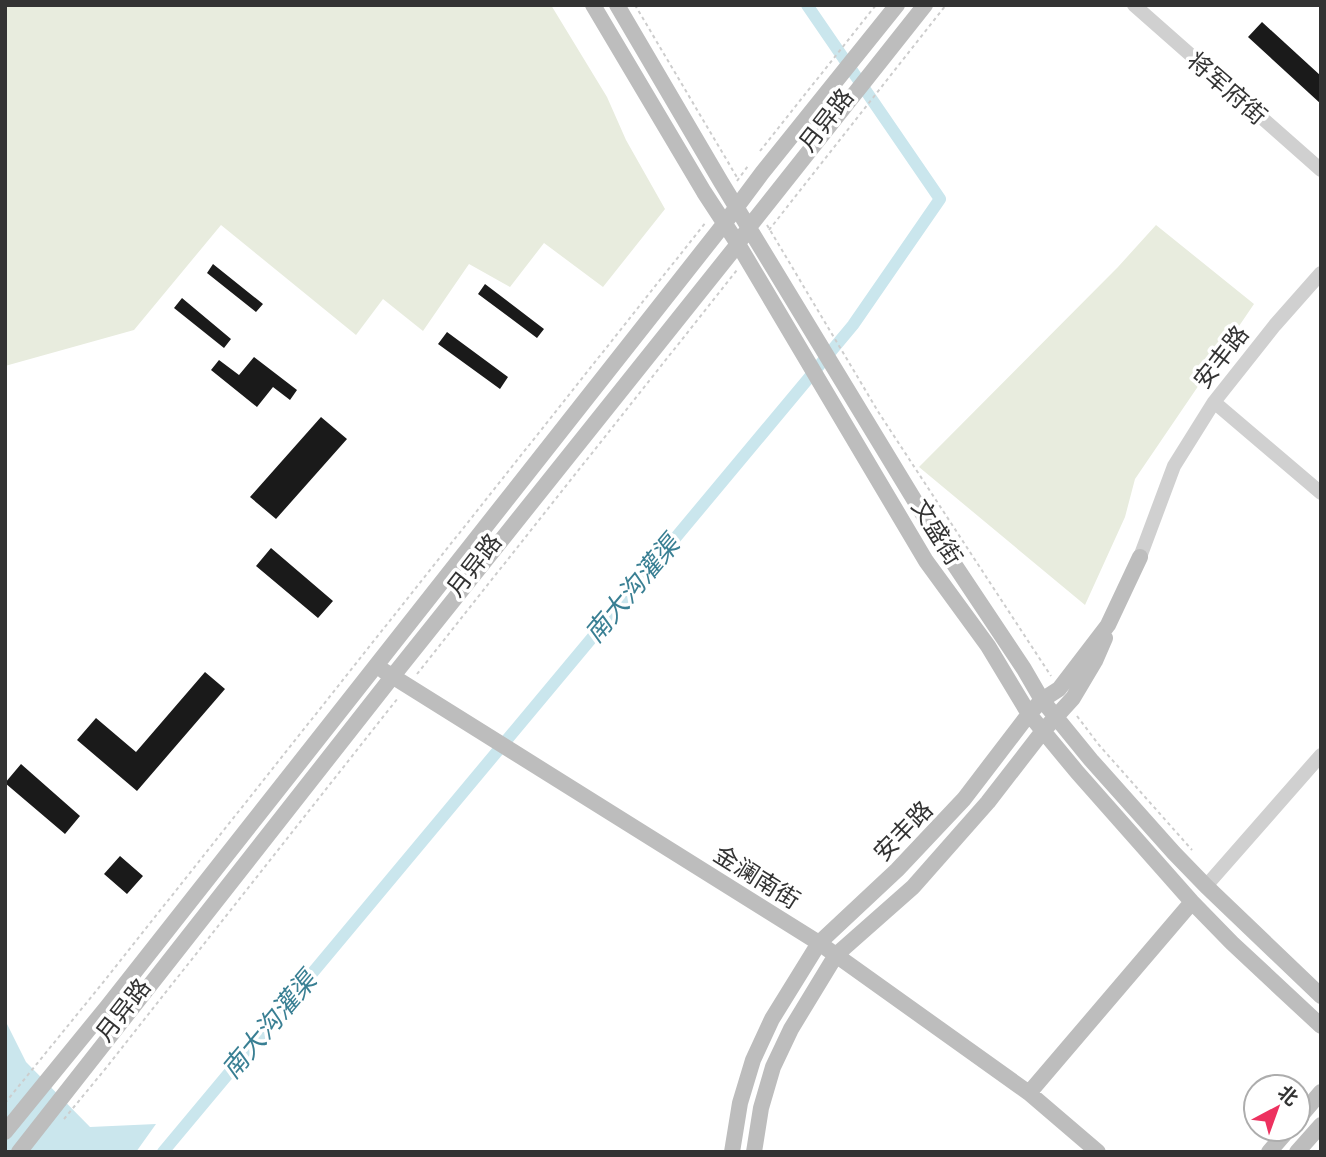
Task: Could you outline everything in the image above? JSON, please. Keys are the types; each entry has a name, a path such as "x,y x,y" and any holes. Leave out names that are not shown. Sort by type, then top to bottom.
{"main road":[{"name":"文盛街","path":"593,5 926,561 988,646 1029,713 1192,902 1321,1026"},
{"name":"文盛街","path":"617,5 754,220 758,242 798,308 868,409 946,552 1042,700 1132,807 1206,886 1321,996"},
{"name":"月异路","path":"5,1132 107,1007 376,665 799,114 897,5"},
{"name":"月异路","path":"19,1152 129,1025 392,677 742,251 754,220 925,5"},
{"name":"安丰路","path":"733,1152 740,1103 753,1060 772,1019 819,943 897,870 964,799 1029,713 1059,689 1108,625 1140,557"},
{"name":"安丰路","path":"754,1152 761,1108 778,1058 791,1029 836,956 913,887 988,802 1043,731 1073,698 1095,661 1140,557"},
{"name":"金澜南街","path":"376,665 407,687 819,943 1029,1093 1098,1152"},
{"path":"1029,1093 1192,902"},
{"path":"1297,1152 1321,1125"}],"street":[{"name":"将军府街","path":"1134,5 1321,170"},
{"name":"安丰路","path":"1140,557 1174,466 1214,402 1321,272"},
{"path":"1214,402 1321,493"},
{"path":"1206,886 1321,755"}],"path":[{"path":"635,5 737,193"},
{"name":"月异路","path":"758,242 946,5"},
{"name":"月异路","path":"758,154 799,114 875,7"},
{"path":"737,193 751,163"},
{"name":"月异路","path":"5,1103 720,217"},
{"path":"754,220 769,229 809,294 868,409"},
{"name":"月异路","path":"64,1119 129,1025 407,687 742,251"}],"shaded area":[{"path":"5,5 551,5 607,97 626,140 665,209 603,287 544,243 510,287 469,264 423,331 383,299 356,335 221,225 134,330 5,366"},
{"path":"1156,225 1254,304 1135,479 1125,517 1085,605 919,467 1118,267"}],"water":[{"path":"5,1020 26,1062 90,1127 156,1124 136,1152 5,1152"}],"building":[{"path":"1262,22 1321,76 1321,104 1248,37"},
{"path":"213,264 263,304 256,312 207,273"},
{"path":"485,284 544,329 537,338 478,294"},
{"path":"182,298 231,339 224,348 174,308"},
{"path":"447,332 508,377 500,389 438,344"},
{"path":"254,357 297,390 290,400 273,387 257,407 211,370 219,360 239,375"},
{"path":"321,417 347,439 276,519 250,497"},
{"path":"271,548 333,601 318,618 256,566"},
{"path":"205,672 225,689 137,791 77,740 96,718 136,752"},
{"path":"21,764 80,816 65,834 5,783"},
{"path":"120,856 143,876 127,894 104,874"}],"waterway":[{"name":"南大沟灌渠","path":"163,1152 853,325 940,199 807,5"}]}
